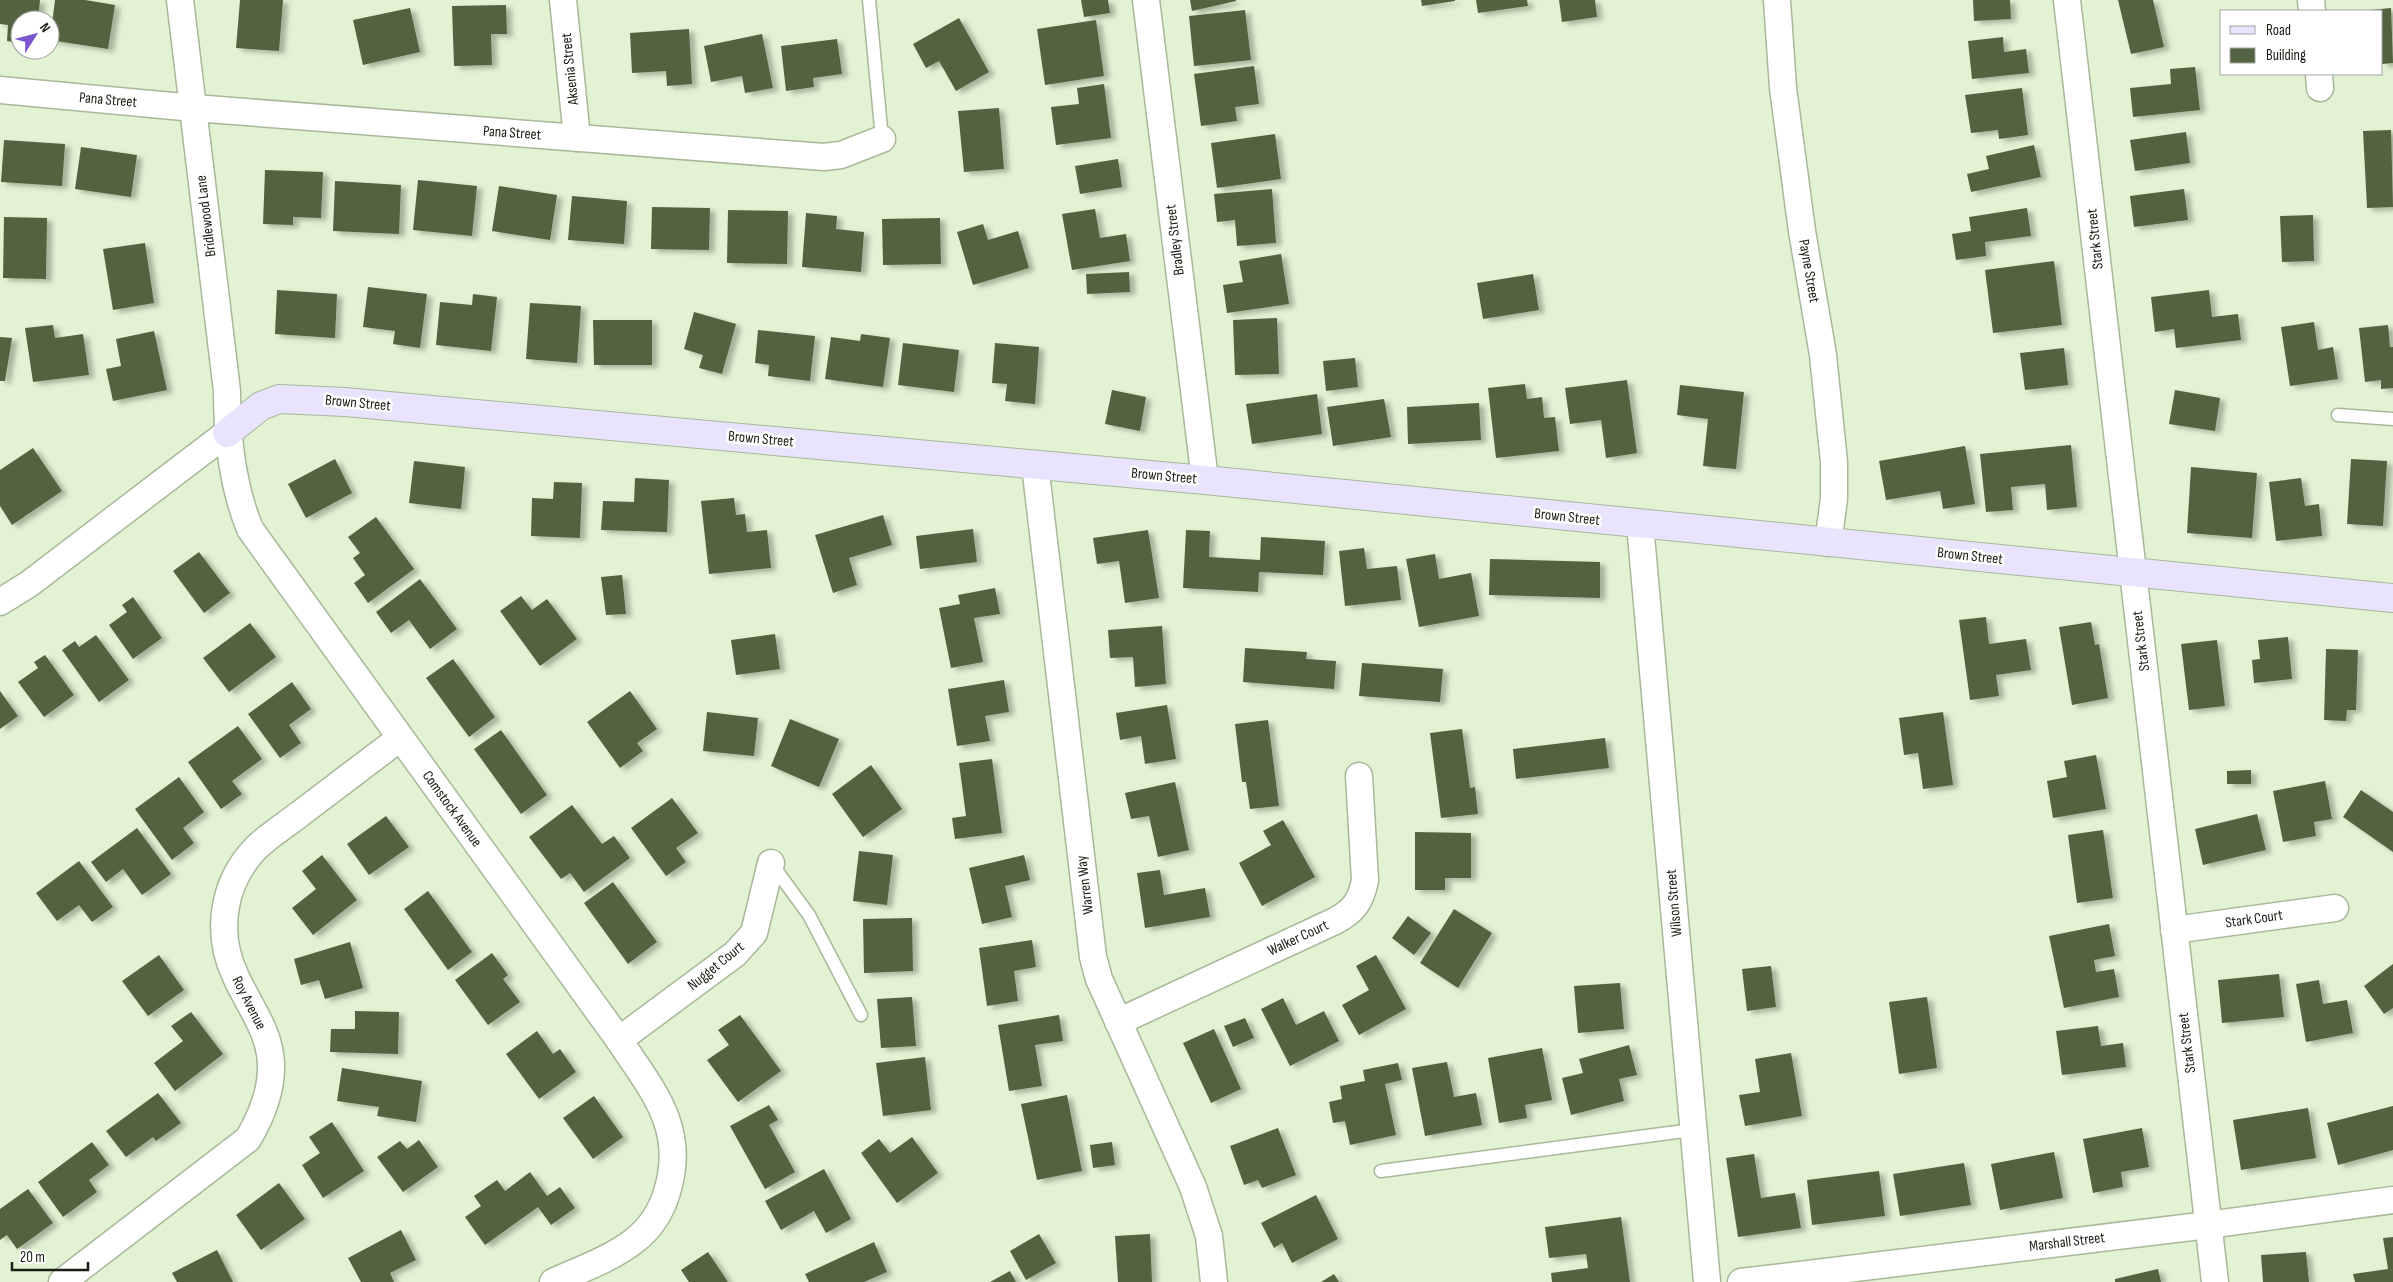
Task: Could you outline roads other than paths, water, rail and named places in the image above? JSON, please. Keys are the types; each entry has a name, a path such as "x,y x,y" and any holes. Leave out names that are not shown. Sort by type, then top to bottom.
{"street":[{"name":"Bridlewood Lane","path":"180,0 227,391 227,433"},
{"name":"Aksenia Street","path":"563,0 577,138"},
{"name":"Bradley Street","path":"1146,0 1205,480"},
{"name":"Payne Street","path":"1777,0 1783,88 1802,231 1823,355 1834,462 1834,499 1828,543"},
{"name":"Stark Street","path":"2068,0 2132,572 2216,1282"},
{"name":"Pana Street","path":"0,90 194,108 824,157 841,155 882,139"},
{"name":"Brown Street","path":"0,602 29,584 260,406 279,399 289,398 1205,480 2393,598"},
{"name":"Comstock Avenue","path":"227,433 240,498 250,529 618,1040 659,1101 669,1123 674,1160 670,1184 656,1219 634,1242 553,1282"},
{"name":"Warren Way","path":"1035,466 1093,957 1099,979 1193,1187 1210,1236 1214,1282"},
{"name":"Wilson Street","path":"1640,524 1692,1130 1707,1282"},
{"name":"Roy Avenue","path":"62,1282 248,1139 263,1108 270,1086 272,1063 262,1025 230,963 224,942 223,920 226,902 234,880 256,848 400,738"},
{"name":"Walker Court","path":"1118,1022 1335,921 1348,914 1357,905 1365,880 1359,776"},
{"name":"Nugget Court","path":"618,1040 735,954 745,944 754,933 771,863"},
{"name":"Stark Court","path":"2174,930 2334,908"},
{"name":"Marshall Street","path":"1741,1282 2208,1225 2393,1200"}],"lane":[{"name":"Pana Street","path":"869,0 882,139"},
{"path":"2338,415 2393,418"},
{"path":"771,863 809,914 861,1015"},
{"path":"1381,1171 1692,1130"}]}
